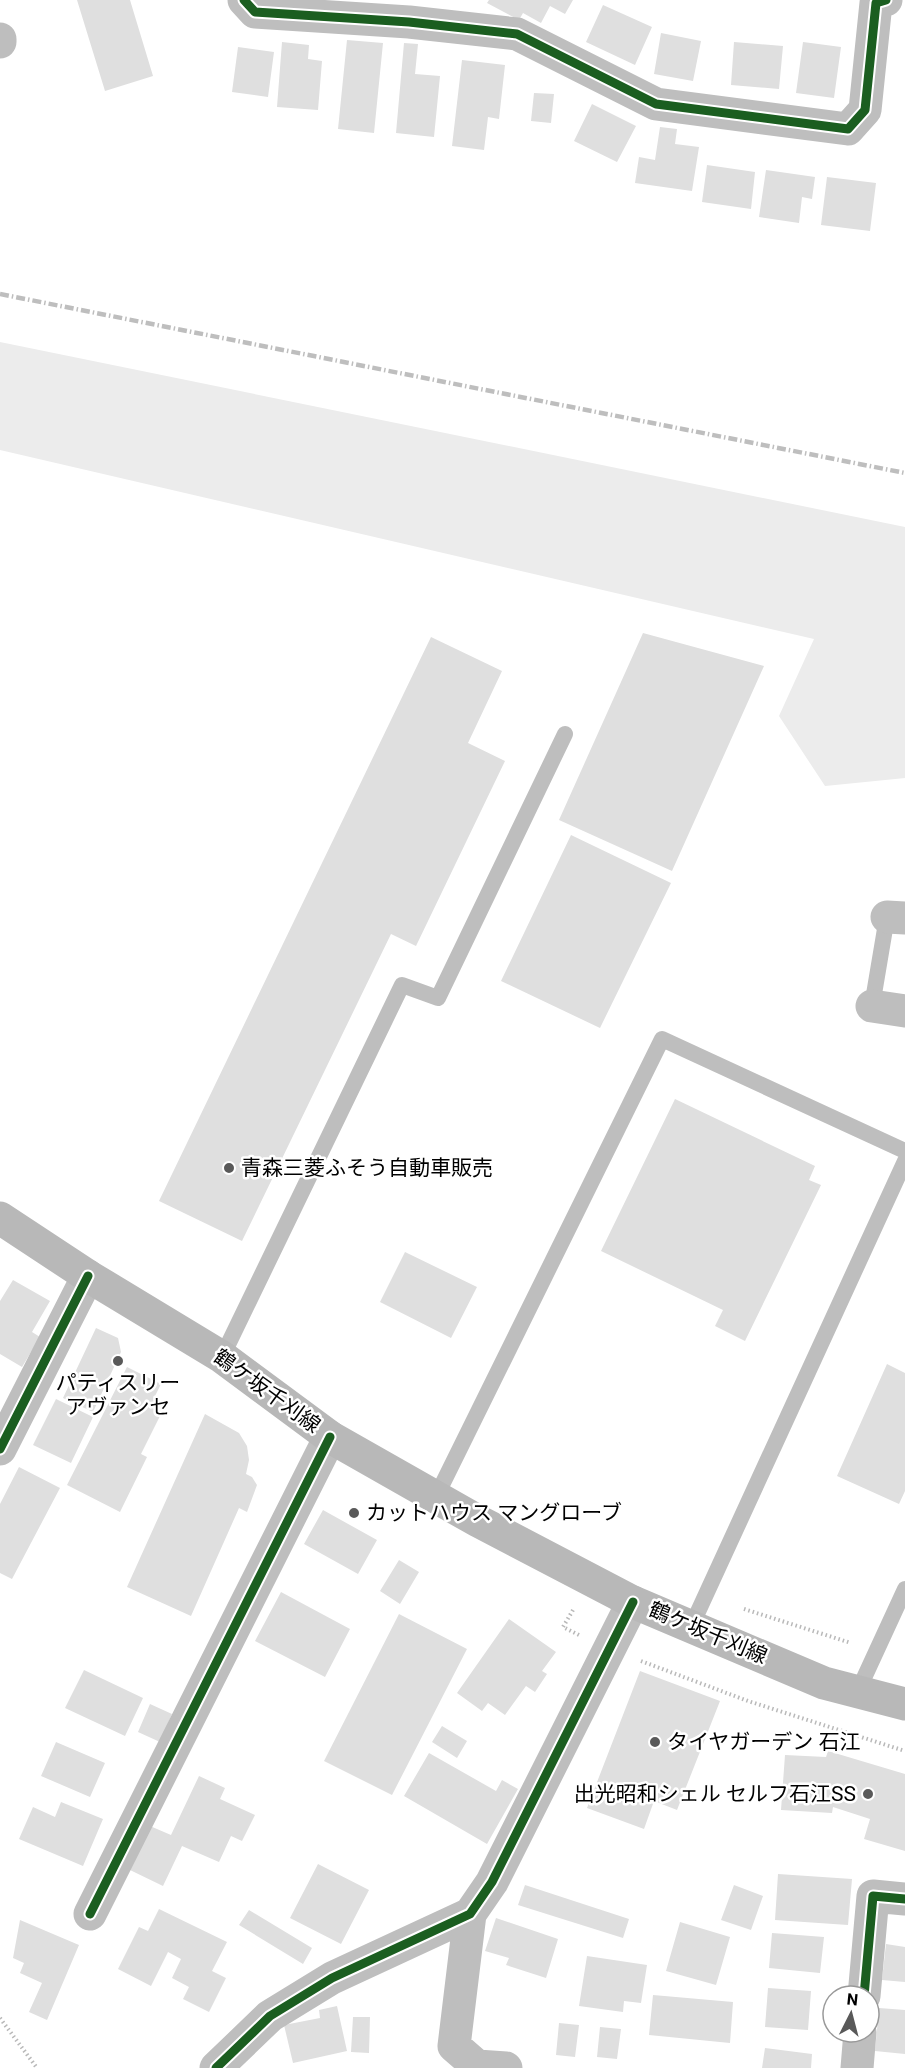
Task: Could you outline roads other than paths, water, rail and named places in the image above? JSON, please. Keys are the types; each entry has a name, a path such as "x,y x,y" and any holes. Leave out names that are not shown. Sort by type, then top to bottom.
{"main road":[{"name":"鶴ケ坂千刈線","path":"0,1218 88,1276 222,1357 330,1437 436,1497 633,1602 697,1613 824,1683 905,1704"}],"street":[{"path":"244,0 255,12 407,11 517,34 656,104 848,129 865,110 876,3 886,0"},
{"path":"872,1006 905,1011"},
{"path":"0,1449 88,1276"},
{"path":"90,1914 330,1437"},
{"path":"507,2068 477,2066 454,2046 470,1914 492,1882 633,1602"},
{"path":"865,1984 873,1896 905,1899"},
{"path":"216,2068 270,2016 332,1978 470,1914"},
{"path":"857,2068 859,2044"}],"lane":[{"path":"222,1357 402,985 438,998 565,734"},
{"path":"872,1006 896,917"},
{"path":"436,1497 662,1039 905,1151"},
{"path":"697,1613 905,1161"},
{"path":"858,1691 905,1588"}],"railway":[{"path":"0,294 905,473"}],"place":[{"name":"青森三菱ふそう自動車販売","path":"229,1168"},
{"name":"パティスリー アヴァンセ","path":"118,1361"},
{"name":"カットハウス マングローブ","path":"354,1513"},
{"name":"タイヤガーデン 石江","path":"655,1742"},
{"name":"出光昭和シェル セルフ石江SS","path":"868,1794"}]}
